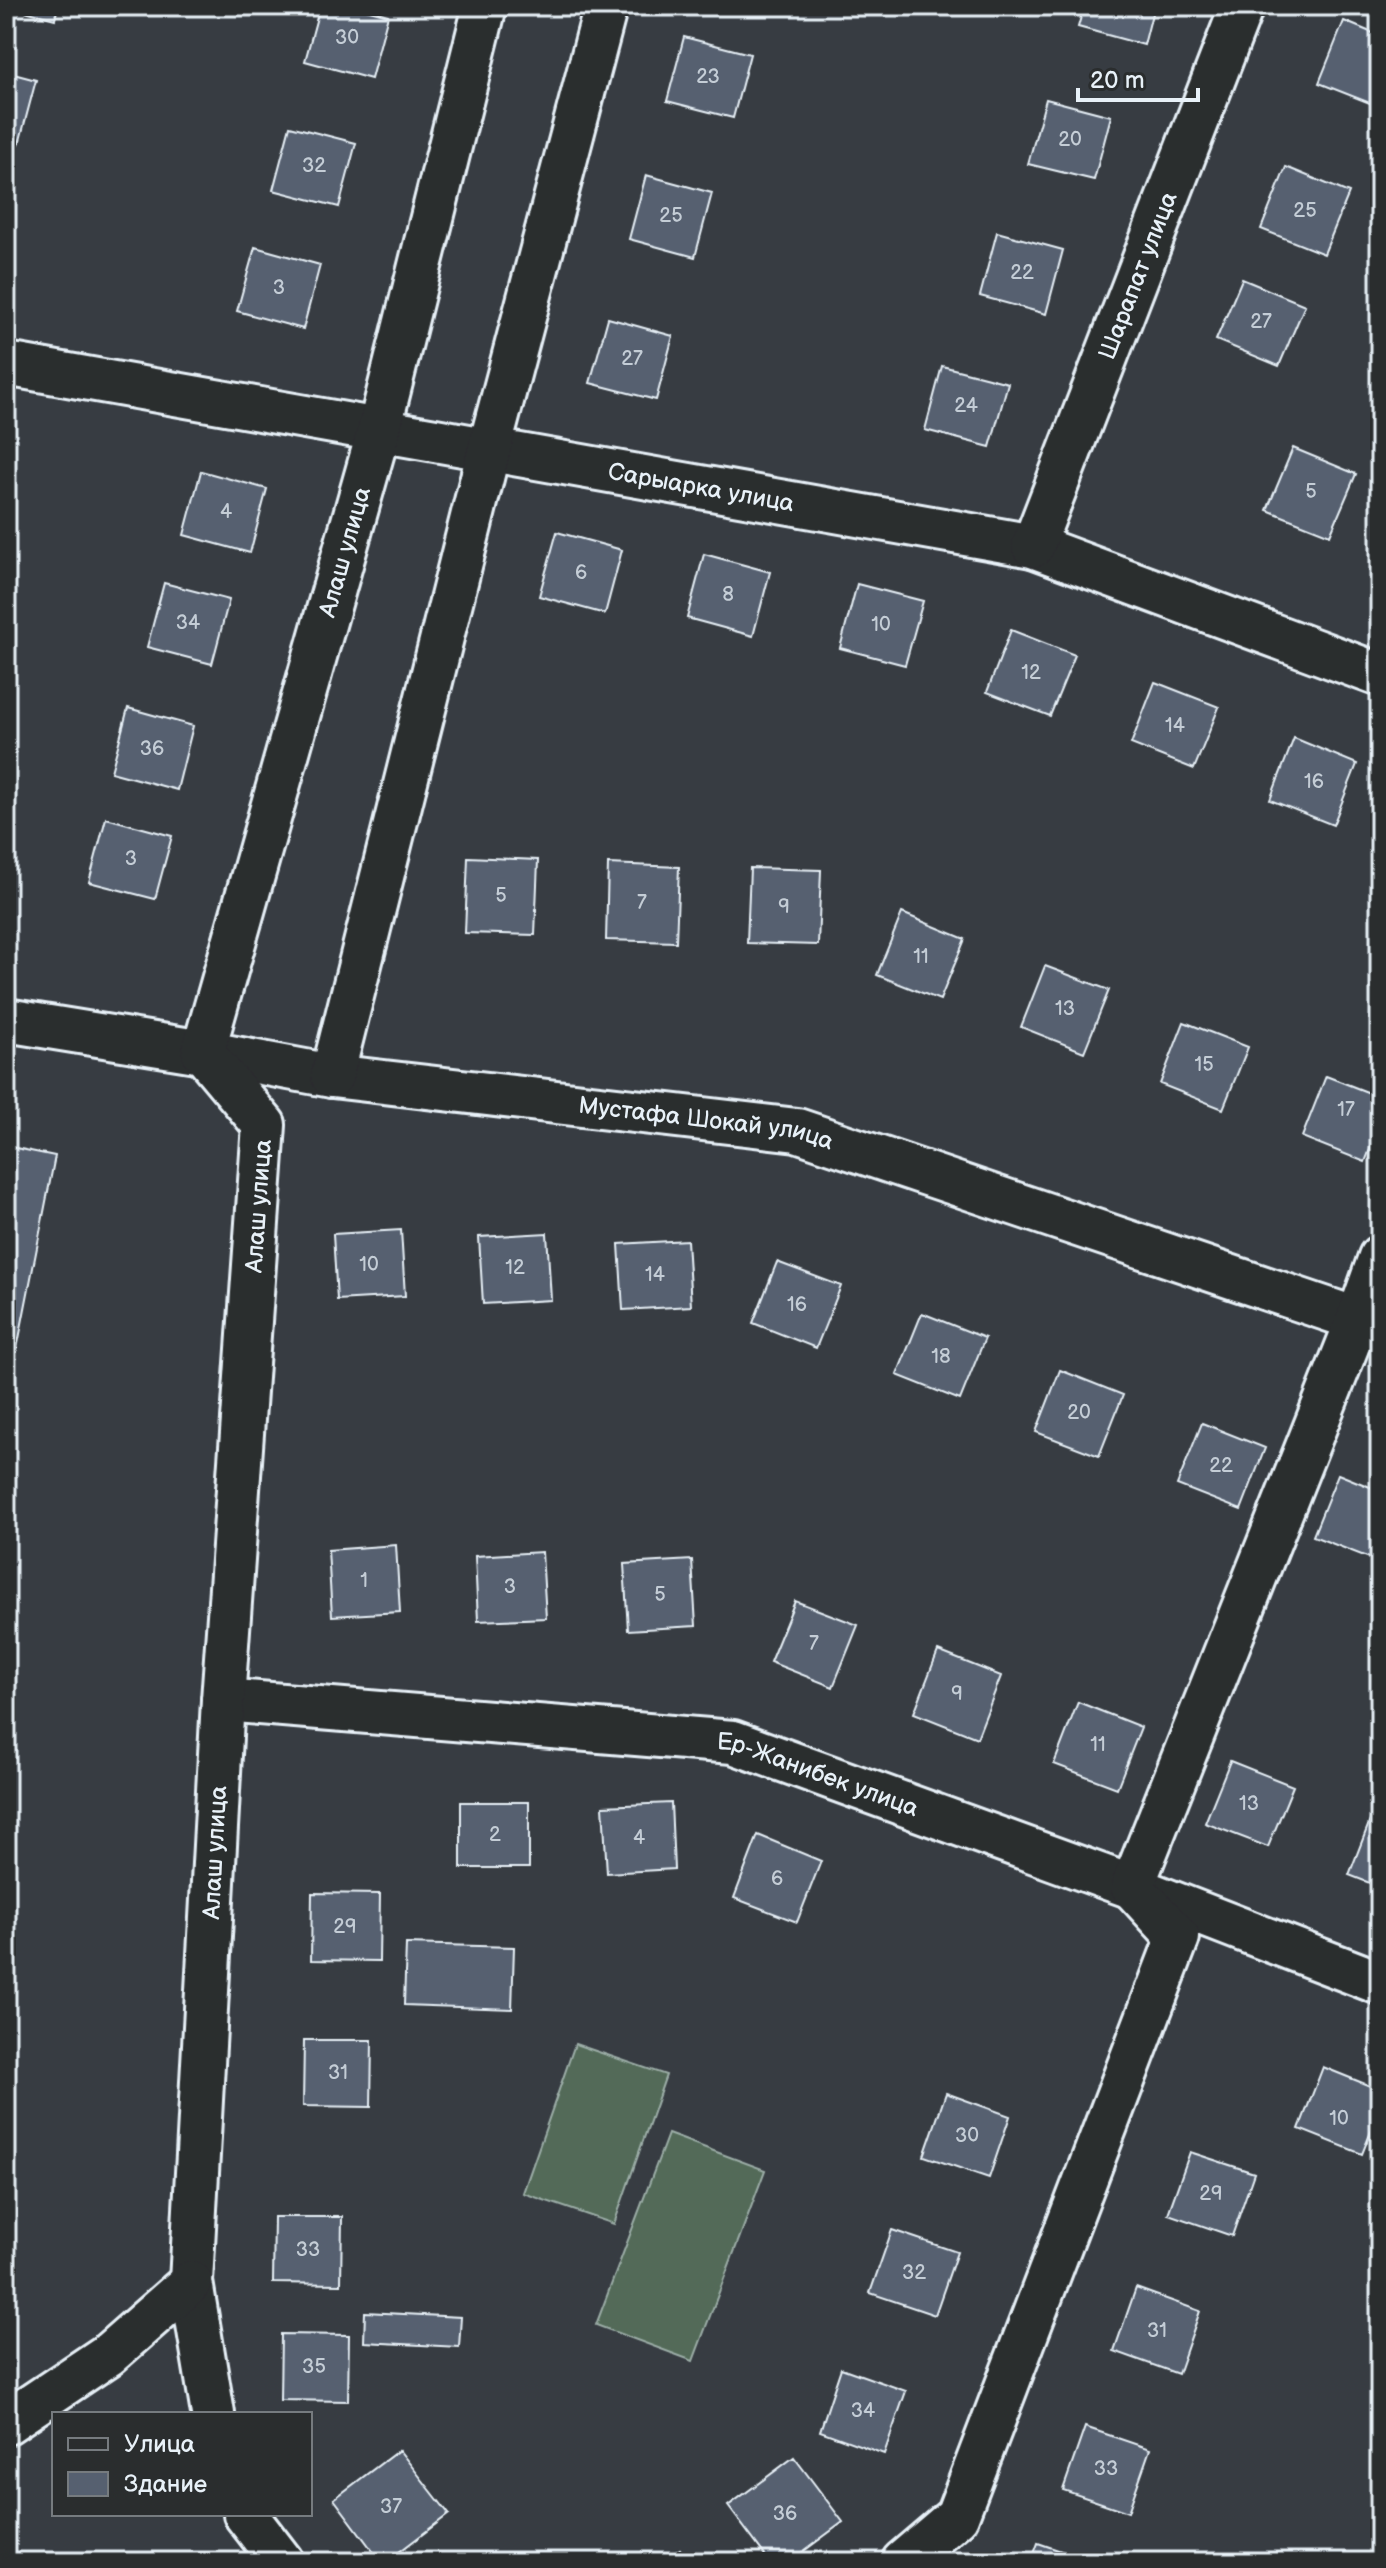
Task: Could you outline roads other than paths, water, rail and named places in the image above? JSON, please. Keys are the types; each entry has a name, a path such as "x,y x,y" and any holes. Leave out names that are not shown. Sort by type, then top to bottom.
{"street":[{"name":"Алаш улица","path":"213,2412 191,2282 223,1700 264,1125 203,1052 379,430 485,6"},
{"path":"332,1076 489,450 606,6"},
{"name":"Шарапат улица","path":"1033,546 1242,6"},
{"name":"Сарыарка улица","path":"6,364 1033,546 1380,675"},
{"name":"Мустафа Шокай улица","path":"6,1020 332,1076 797,1130 1369,1323"},
{"path":"903,2562 957,2516 1178,1937 1132,1887 1369,1323 1380,1257"},
{"name":"Ер-Жанибек улица","path":"223,1700 733,1742 1132,1887 1380,1983"},
{"path":"6,2423 109,2354 191,2282"},
{"path":"247,2516 282,2562"}]}
